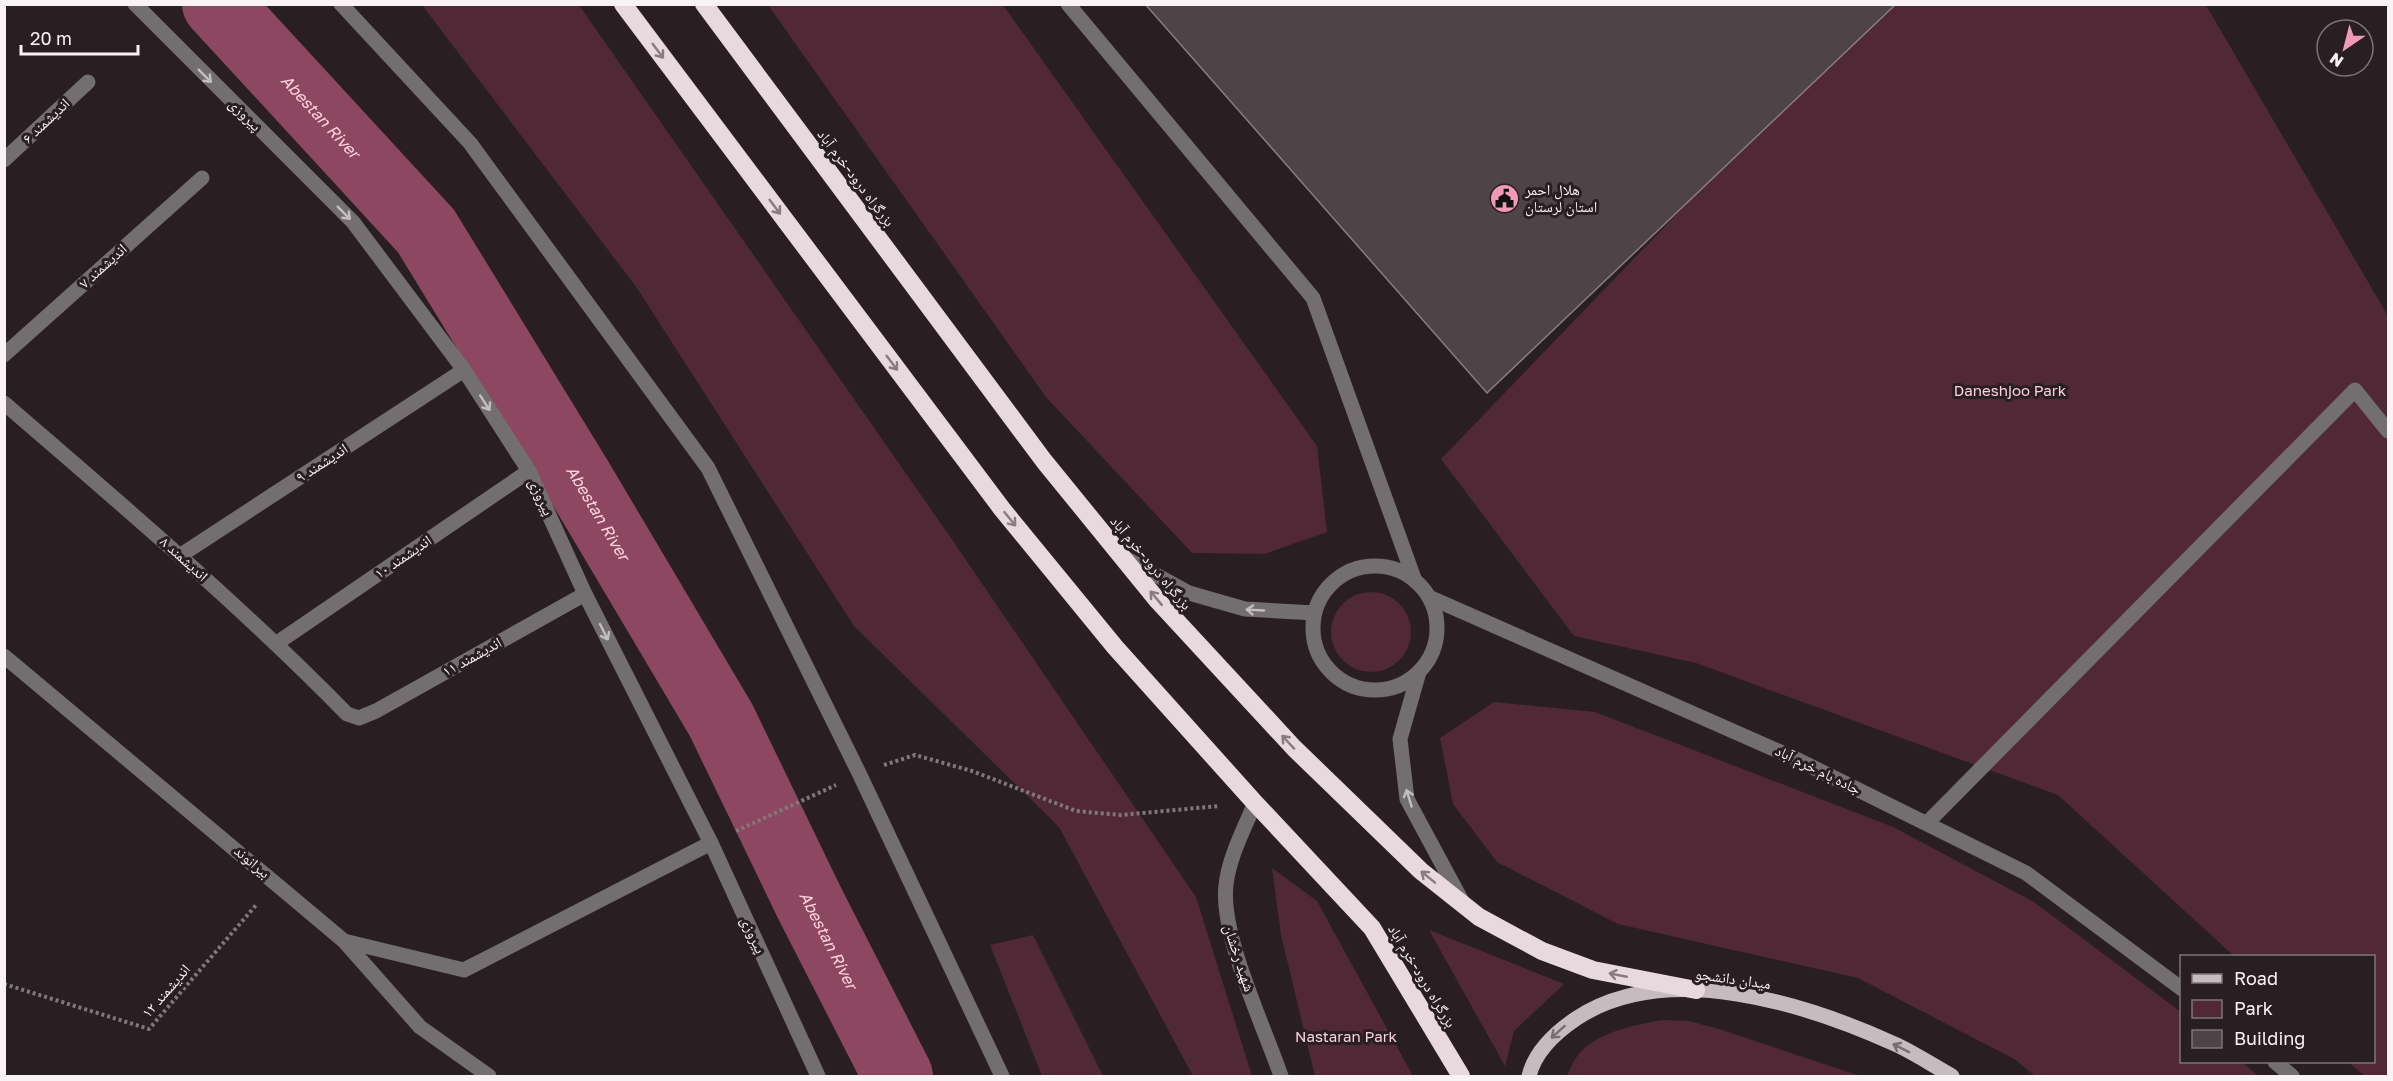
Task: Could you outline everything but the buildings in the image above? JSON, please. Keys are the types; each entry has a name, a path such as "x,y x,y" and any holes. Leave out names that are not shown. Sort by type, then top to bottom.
{"highway":[{"name":"بزرگراه درود-خرم آباد","path":"623,4 1002,509 1115,647 1255,803 1372,928 1461,1077"},
{"name":"بزرگراه درود-خرم آباد","path":"704,4 1044,461 1158,601 1294,748 1421,872 1479,917 1542,951 1583,967 1696,990"}],"main road":[{"name":"میدان دانشجو","path":"1529,1077 1532,1066 1555,1032 1592,1009 1640,994 1696,990 1761,999 1829,1017 1898,1046 1952,1077"}],"street":[{"name":"پیروزی","path":"135,4 353,222 464,370 529,471 585,594 711,843 818,1077"},
{"path":"341,4 470,143 708,468 859,773 1002,1077"},
{"path":"1068,4 1313,298 1415,581"},
{"name":"اندیشمند ۶","path":"4,160 88,82"},
{"name":"اندیشمند ۷","path":"4,355 202,178"},
{"name":"اندیشمند ۹","path":"181,555 464,370"},
{"path":"1927,823 2355,390 2388,431"},
{"name":"اندیشمند ۸","path":"4,403 181,555 277,643 347,714 359,718"},
{"name":"اندیشمند ۱۰","path":"277,643 529,471"},
{"path":"1122,557 1189,593 1245,609 1314,613"},
{"path":"1376,566 1397,570 1415,581 1429,597 1436,617 1437,638 1430,657 1419,672 1402,684 1384,690 1364,689 1345,683 1330,671 1318,654 1312,634 1314,613 1322,594 1337,578 1355,569 1376,566"},
{"name":"اندیشمند ۱۱","path":"359,718 376,711 585,594"},
{"name":"جاده بام خرم آباد","path":"1429,597 1794,758 2026,873 2180,988"},
{"name":"بیرانوند","path":"4,656 344,941 420,1027 489,1077"},
{"path":"1419,672 1400,739 1407,799 1464,905"},
{"name":"شهید رخشان","path":"1255,803 1237,845 1226,884 1226,918 1281,1077"},
{"path":"344,941 464,970 711,843"},
{"path":"2276,1063 2292,1077"}],"path":[{"path":"711,843 859,773 915,755 972,771 1076,811 1121,815 1255,803"},
{"name":"اندیشمند ۱۲","path":"4,984 148,1029 276,882"}],"green space":[{"name":"Daneshjoo Park","path":"2202,4 2207,7 2388,316 2388,1076 2365,1076 2349,1063 2375,1063 2375,955 2233,955 2058,795 1696,663 1574,636 1441,459 1878,5"},
{"path":"422,5 579,5 951,538 1196,897 1252,1076 1193,1076 1059,827 854,626 637,288"},
{"path":"768,5 1003,5 1317,446 1327,532 1264,554 1192,553 1046,397"},
{"path":"1371,592 1386,595 1399,604 1408,617 1411,632 1408,647 1399,660 1386,669 1371,672 1356,669 1343,660 1334,647 1331,632 1334,617 1343,604 1356,595"},
{"path":"1494,702 1595,712 1893,827 2034,902 2180,1011 2180,1063 2243,1063 2258,1076 2035,1076 2016,1060 1858,978 1618,924 1497,862 1453,804 1440,738"},
{"name":"Nastaran Park","path":"1272,868 1317,901 1413,1076 1315,1076 1281,935"},
{"path":"1429,930 1564,984 1514,1031 1505,1066"},
{"path":"1033,935 1103,1076 1042,1076 990,945"},
{"path":"1661,1020 1689,1021 1719,1029 1860,1076 1567,1076 1578,1055 1595,1040 1616,1031"}],"waterway":[{"name":"Abestan River","path":"217,4 426,231 578,479 721,720 810,904 898,1076"}],"place":[{"name":"هلال احمر استان لرستان","path":"1504,199"}]}
